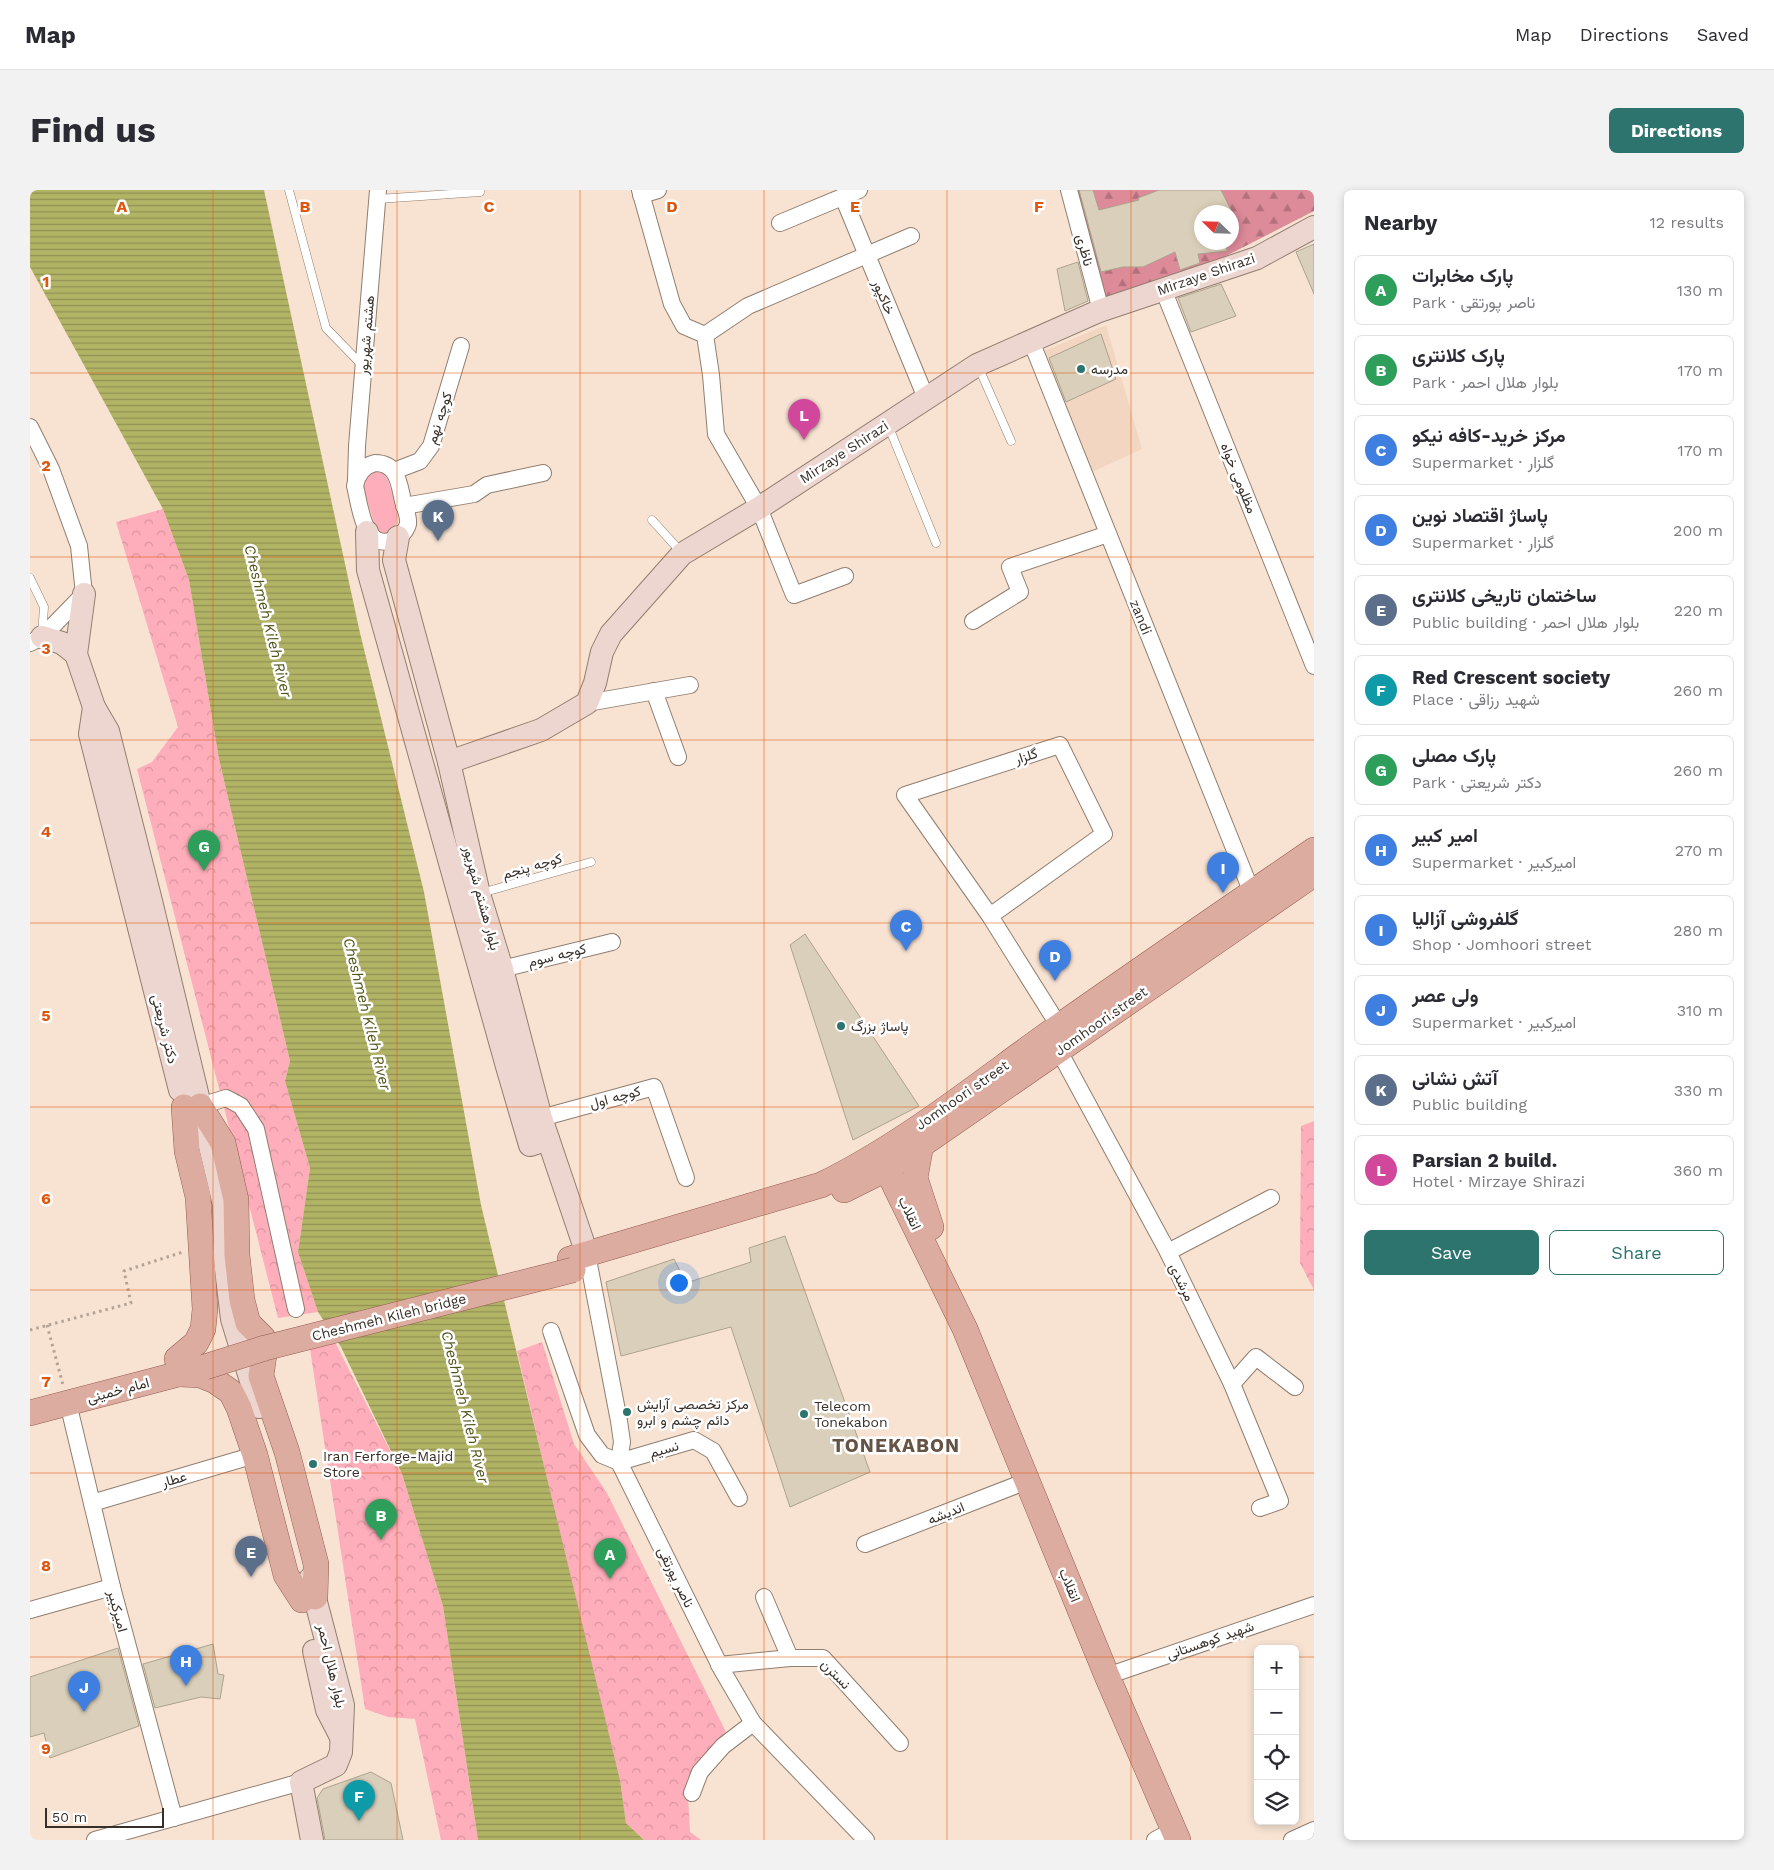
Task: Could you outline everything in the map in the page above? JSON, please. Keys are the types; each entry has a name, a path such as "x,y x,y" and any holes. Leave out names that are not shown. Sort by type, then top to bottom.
{"main road":[{"name":"Jomhoori street","path":"580,1262 820,1199 856,1186 915,1129 1059,1026 1314,850"},
{"name":"Jomhoori.street","path":"884,1160 921,1146 1314,874"},
{"path":"192,1106 187,1151 198,1197 205,1309 203,1329 196,1343 178,1366 215,1381 231,1392 239,1408 255,1455 286,1576 309,1599"},
{"path":"192,1106 223,1143 236,1200 237,1255 242,1300 248,1323 264,1343 261,1376 287,1452 316,1564 309,1599"},
{"name":"انقلاب","path":"921,1146 915,1178 965,1329"},
{"name":"انقلاب","path":"884,1160 965,1329 1107,1676 1168,1837"},
{"name":"Cheshmeh Kileh bridge","path":"203,1361 264,1343 580,1262"},
{"name":"امام خمینی","path":"30,1413 66,1395 203,1361"},
{"name":"امام خمینی","path":"30,1395 66,1395"}],"street":[{"path":"658,190 640,192 672,304 684,326 705,335"},
{"path":"780,223 859,190"},
{"name":"ناظری","path":"1069,190 1099,303 1099,311"},
{"name":"هشتم شهریور","path":"356,480 357,446 378,194"},
{"name":"خاکپور","path":"843,196 926,398"},
{"name":"Mirzaye Shirazi","path":"587,703 595,683 602,652 611,634 682,554 759,508 977,365 1099,311 1256,258 1314,227"},
{"path":"705,335 748,306 911,236"},
{"name":"مظلومی خواه","path":"1163,289 1314,666"},
{"path":"705,335 711,375 716,434 759,508 794,595 845,576"},
{"name":"zandi","path":"1031,341 1252,893"},
{"name":"کوچه نهم","path":"394,471 420,461 431,446 460,346"},
{"path":"30,427 51,470 79,546 84,594 36,640"},
{"path":"370,464 385,464 394,471 397,475 408,522 403,533 398,538 382,541 371,537 367,532 355,486 356,480 361,471 370,464"},
{"path":"404,506 474,494 487,485 543,473"},
{"name":"بلوار هشتم شهریور","path":"367,532 368,570 508,1070 540,1134"},
{"path":"973,621 1020,592 1010,567 1108,534"},
{"name":"بلوار هشتم شهریور","path":"398,538 394,560 449,762 479,894 502,969 540,1134 580,1262"},
{"name":"دکتر شریعتی","path":"84,594 76,654 94,707 90,734 142,904 192,1106 212,1205 220,1317 234,1351"},
{"path":"36,640 62,643 76,654"},
{"path":"449,762 541,730 587,703 690,685"},
{"path":"654,691 678,757"},
{"name":"گلزار","path":"990,916 1104,834 1060,746 905,795 990,916 1059,1026"},
{"name":"کوچه سوم","path":"502,969 612,942"},
{"name":"مرشدی","path":"1059,1051 1168,1252 1232,1384 1280,1501 1260,1508"},
{"name":"کوچه اول","path":"540,1134 654,1087 686,1178"},
{"path":"192,1106 226,1098 242,1106 256,1129 296,1309"},
{"path":"1168,1252 1271,1198"},
{"path":"551,1331 587,1435 602,1455 619,1462 622,1442 620,1428 580,1262"},
{"name":"بلوار هلال احمر","path":"234,1351 272,1445 309,1599 343,1705 341,1752 336,1765 301,1782"},
{"path":"1232,1384 1256,1357 1296,1387"},
{"name":"امیرکبیر","path":"66,1395 112,1587 174,1818"},
{"name":"نسیم","path":"619,1462 694,1440 713,1451 740,1498"},
{"name":"عطار","path":"92,1503 255,1455"},
{"name":"ناصر پورتقی","path":"619,1462 719,1665 753,1723 866,1840"},
{"name":"اندیشه","path":"865,1544 1027,1481"},
{"path":"30,1610 112,1587"},
{"path":"764,1597 790,1658"},
{"name":"شهید کوهستانی","path":"1107,1676 1314,1604"},
{"name":"نسترن","path":"719,1665 790,1658 823,1658 900,1743"},
{"path":"692,1793 700,1772 723,1746 753,1723"},
{"path":"95,1840 301,1782 312,1840"},
{"path":"1292,1840 1314,1830"}],"lane":[{"path":"288,190 326,328 364,367"},
{"path":"378,194 480,192 480,190"},
{"path":"977,365 1011,441"},
{"path":"888,424 936,543"},
{"path":"652,520 682,554"},
{"path":"30,578 44,607 36,640"},
{"name":"کوچه پنجم","path":"479,894 591,862"}],"path":[{"path":"30,1330 131,1303 124,1271 200,1246"},
{"path":"47,1325 66,1395"}],"shaded area":[{"path":"1106,325 1142,449 1088,474 1042,354 1046,350"}],"green space":[{"path":"1069,190 1314,190 1314,211 1239,249 1239,205 1194,205 1194,250 1238,250 1220,259 1099,303"},
{"path":"374,471 384,474 388,480 396,507 397,521 391,531 387,533 376,530 363,486 366,477"},
{"path":"163,509 189,580 219,759 290,1061 285,1081 310,1168 298,1252 318,1312 278,1318 137,769 152,762 178,727 116,522"},
{"path":"1314,1121 1314,1290 1300,1263 1301,1126"},
{"path":"333,1338 402,1474 443,1606 478,1840 441,1840 415,1719 388,1717 365,1709 310,1349"},
{"path":"542,1342 574,1444 607,1493 726,1732 687,1780 690,1832 701,1840 644,1840 626,1823 620,1780 517,1351"}],"water":[{"name":"Cheshmeh Kileh River","path":"30,190 264,190 360,633 424,892 481,1205 620,1780 626,1823 644,1840 478,1840 443,1606 402,1474 341,1347 318,1312 298,1252 310,1168 285,1081 290,1061 219,759 189,580 163,509 30,267"}],"building":[{"path":"1079,190 1093,190 1099,210 1139,200 1138,198 1159,190 1221,190 1228,205 1194,205 1194,250 1227,251 1198,254 1200,263 1180,270 1175,252 1143,267 1123,267 1101,272"},
{"path":"1314,244 1314,294 1296,252"},
{"path":"1078,262 1088,301 1065,311 1057,269"},
{"path":"1221,284 1236,316 1191,332 1178,298"},
{"name":"مدرسه","path":"1101,334 1116,379 1066,402 1049,358"},
{"name":"پاساژ بزرگ","path":"805,934 919,1106 853,1140 790,945"},
{"name":"Telecom Tonekabon","path":"785,1236 870,1472 790,1507 731,1327 621,1356 606,1282 674,1259 686,1283 751,1262 749,1248"},
{"path":"213,1644 218,1674 224,1675 220,1699 201,1697 155,1708 143,1664"},
{"path":"118,1648 139,1726 50,1758 44,1733 30,1737 30,1677"},
{"path":"371,1772 391,1783 403,1840 325,1840 317,1798 323,1789"}],"place":[{"name":"مدرسه","path":"1081,369"},
{"name":"Parsian 2 build.","path":"804,440"},
{"name":"آتش نشانی","path":"438,541"},
{"name":"پارک مصلی","path":"204,871"},
{"name":"گلفروشی آزالیا","path":"1223,893"},
{"name":"مرکز خرید-کافه نیکو","path":"906,951"},
{"name":"پاساژ اقتصاد نوین","path":"1055,981"},
{"name":"پاساژ بزرگ","path":"841,1026"},
{"name":"مرکز تخصصی آرایش دائم چشم و ابرو","path":"627,1412"},
{"name":"Telecom Tonekabon","path":"804,1414"},
{"name":"Iran Ferforge-Majid Store","path":"313,1464"},
{"name":"پارک کلانتری","path":"381,1540"},
{"name":"ساختمان تاریخی کلانتری","path":"251,1577"},
{"name":"پارک مخابرات","path":"610,1579"},
{"name":"امیر کبیر","path":"186,1686"},
{"name":"ولی عصر","path":"84,1712"},
{"name":"Red Crescent society","path":"359,1821"}],"district":[{"name":"TONEKABON","path":"896,1445"}]}
